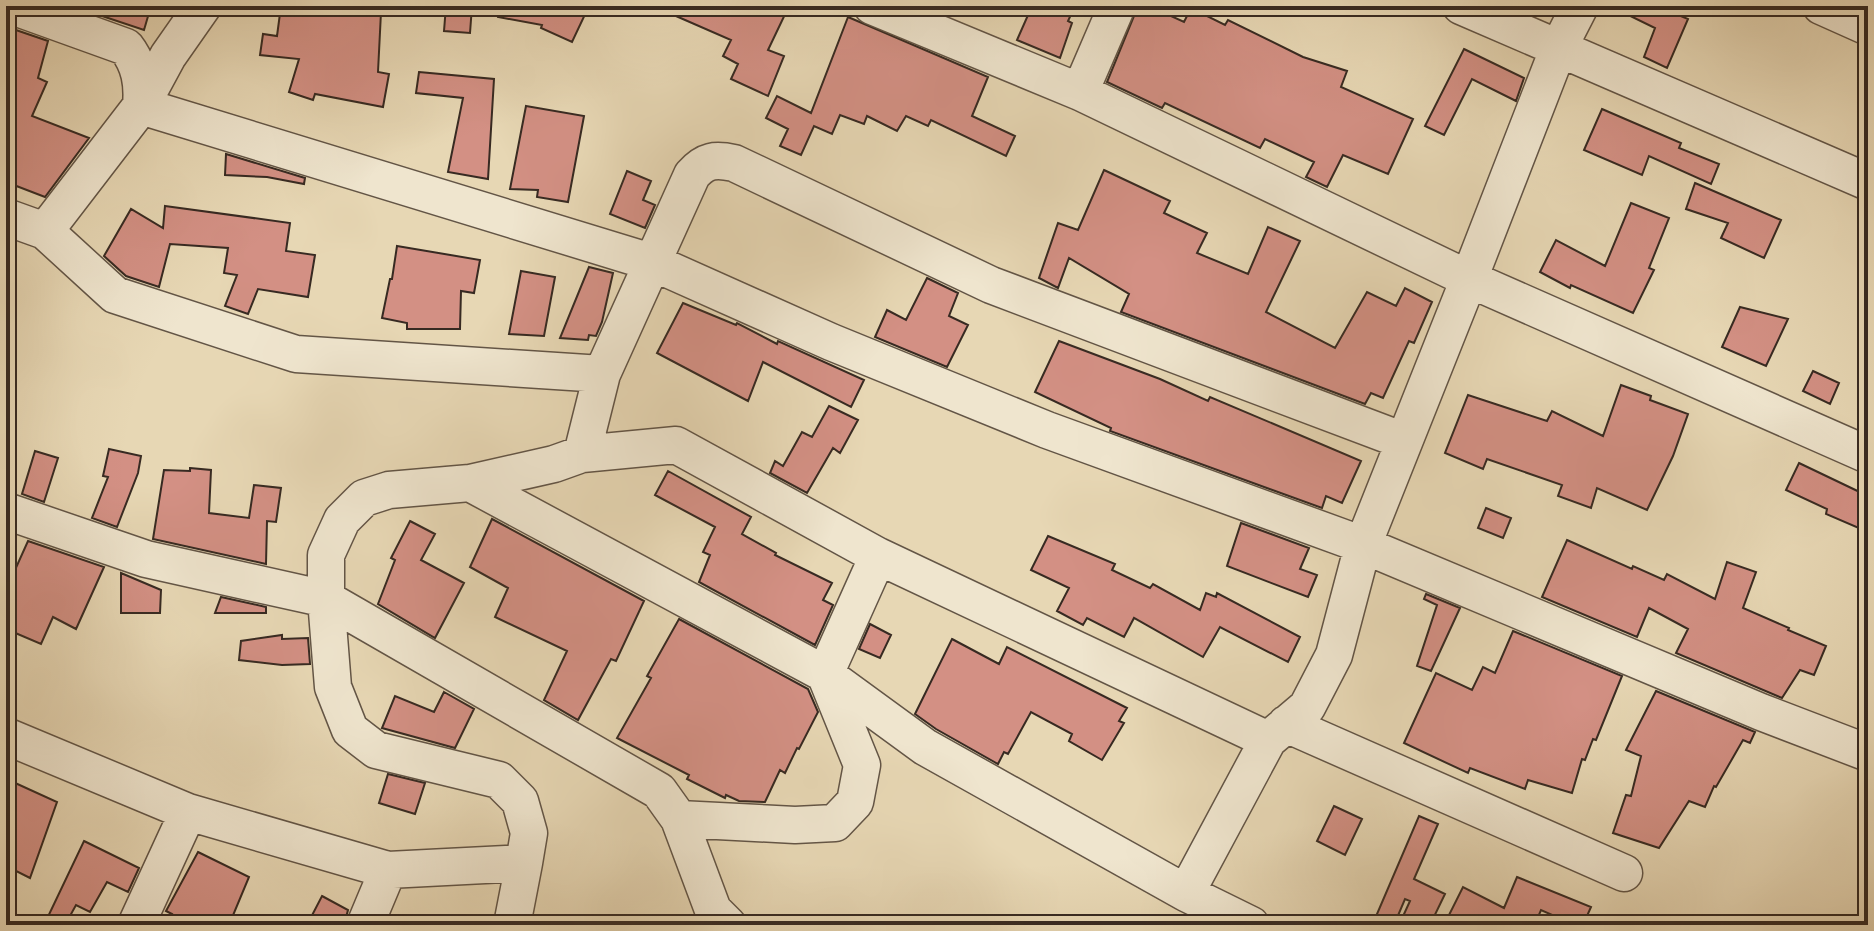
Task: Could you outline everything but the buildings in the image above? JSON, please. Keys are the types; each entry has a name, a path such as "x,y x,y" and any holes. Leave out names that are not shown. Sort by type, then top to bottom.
{"street":[{"path":"12,6 126,47 135,58 143,87 141,106"},
{"path":"45,231 141,106 168,56 203,6"},
{"path":"872,6 1080,92 1469,279 1868,455"},
{"path":"1080,92 1117,6"},
{"path":"1461,6 1868,182"},
{"path":"1188,909 1277,732 1307,707 1334,655 1363,545 1559,47 1580,6"},
{"path":"1821,6 1868,27"},
{"path":"141,106 654,263 831,342 1047,430 1363,545 1761,712 1868,753"},
{"path":"582,454 602,374 692,175 700,166 716,159 734,163 991,285 1404,441"},
{"path":"6,217 45,231 115,295 296,354 602,374"},
{"path":"512,925 529,833 520,801 499,780 376,750 350,730 333,687 326,555 342,520 364,498 389,490 470,483 554,464 582,454 676,445 878,556 1277,732 1624,873"},
{"path":"470,483 825,674 925,747 1188,909 1251,925"},
{"path":"6,511 146,559 326,599 659,791 679,819 713,910 728,925"},
{"path":"679,819 795,825 835,823 855,802 862,765 825,674 878,556"},
{"path":"10,745 188,812 388,870 524,863"},
{"path":"136,925 188,812"},
{"path":"365,925 388,870"}]}
